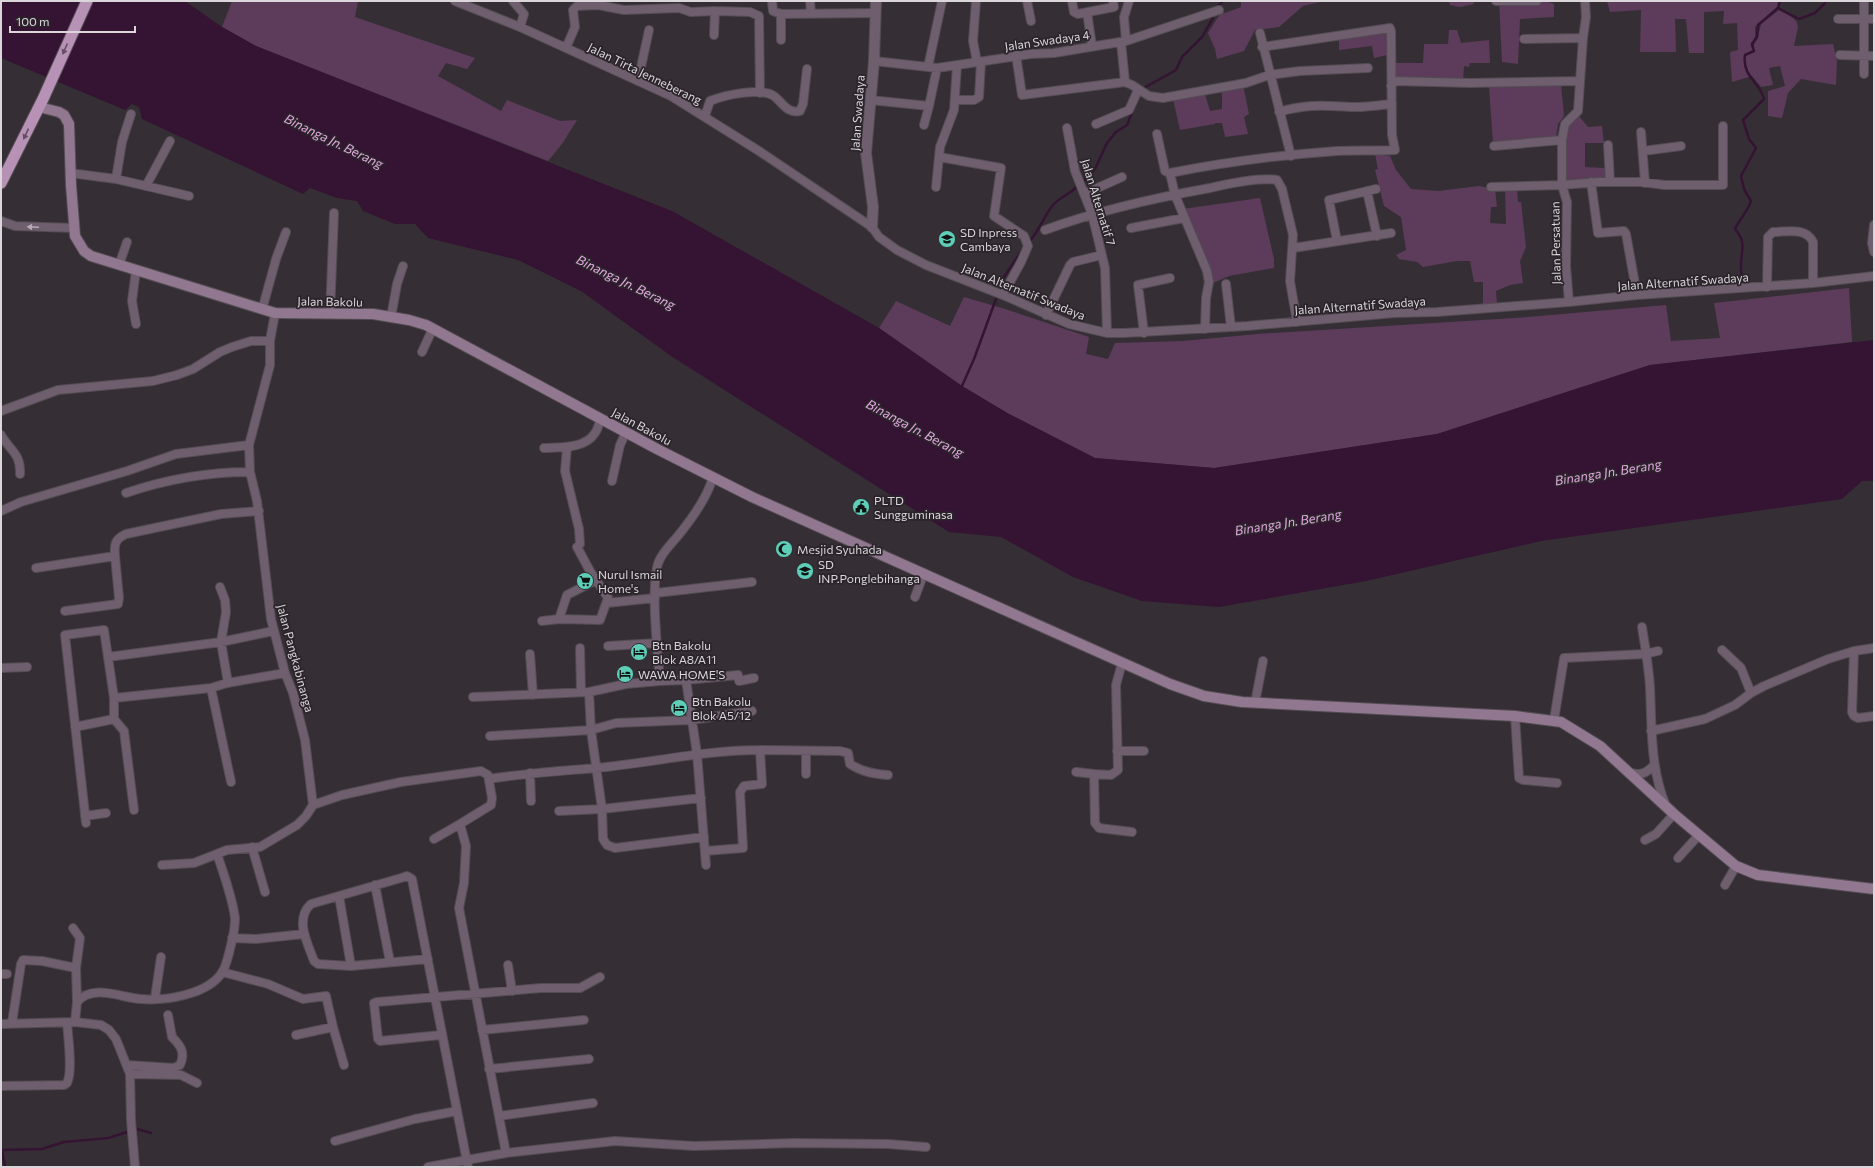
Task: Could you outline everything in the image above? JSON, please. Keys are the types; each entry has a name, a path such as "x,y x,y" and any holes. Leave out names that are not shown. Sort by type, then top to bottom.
{"highway":[{"path":"1,183 41,103 87,1"}],"main road":[{"name":"Jalan Bakolu","path":"41,103 59,112 67,119 70,131 71,228 78,242 84,251 119,265 135,274 262,310 274,318 330,314 372,314 418,322 431,332 713,477 794,516 923,577 1122,665 1204,696 1255,703 1515,716 1554,720 1569,726 1600,746 1671,813 1696,839 1735,867 1758,875 1874,889"}],"street":[{"path":"514,1 524,14 520,27"},
{"path":"772,1 773,11 781,14 876,13"},
{"path":"810,1 811,14"},
{"name":"Jalan Swadaya","path":"872,227 873,207 866,153 874,62 876,1"},
{"path":"924,125 929,106 942,1"},
{"path":"956,100 974,100 979,97 979,62 973,41 976,1"},
{"path":"1027,1 1031,21"},
{"path":"1072,1 1075,13 1114,7 1113,1"},
{"path":"1125,82 1123,41 1124,17 1129,1"},
{"path":"1496,1 1537,1"},
{"name":"Jalan Persatuan","path":"1569,302 1566,266 1567,202 1562,185 1562,140 1565,124 1578,111 1583,38 1586,18 1585,1"},
{"path":"1864,1 1864,74"},
{"name":"Jalan Tirta Jenneberang","path":"460,2 520,27 671,96 705,116 872,227"},
{"path":"566,48 575,27 573,10 577,6 598,5 624,10 684,5 691,12 750,12 759,16 760,93"},
{"name":"Jalan Swadaya 4","path":"874,62 933,67 1054,52 1123,41 1219,10"},
{"path":"714,35 716,11"},
{"path":"1087,12 1092,46"},
{"path":"781,14 781,40"},
{"path":"1838,19 1874,19"},
{"path":"1157,134 1162,166 1165,171 1170,173 1208,166 1338,151 1395,150 1392,135 1392,31 1390,28 1262,47"},
{"path":"638,81 649,30"},
{"path":"1260,33 1262,47 1291,156"},
{"path":"1524,39 1583,38"},
{"path":"1840,55 1874,56"},
{"path":"1016,56 1022,95 1125,82 1152,97 1163,98 1246,83 1270,75 1300,71 1368,68"},
{"path":"936,187 940,147 952,118 956,100 957,65"},
{"path":"705,116 710,100 732,94 760,93 774,96 779,103 789,110 800,111 803,104 807,69"},
{"path":"1391,86 1395,81 1470,83 1580,81"},
{"path":"1096,124 1129,110 1138,90"},
{"path":"870,100 929,106"},
{"path":"1279,112 1304,106 1326,104 1358,107 1392,104"},
{"path":"116,179 124,137 131,114"},
{"path":"1491,187 1562,185 1591,182 1665,185 1724,184 1723,126"},
{"name":"Jalan Alternatif 7","path":"1067,128 1075,171 1092,214 1102,255 1106,282 1107,333"},
{"path":"1641,132 1645,183"},
{"path":"1494,146 1562,140"},
{"path":"146,186 170,141"},
{"path":"1608,145 1610,182"},
{"path":"1643,151 1681,146"},
{"path":"939,157 1001,168 994,216 1024,236 1028,246 1003,295"},
{"path":"70,173 116,179 189,196"},
{"path":"1170,173 1175,195 1202,256 1209,279 1204,329"},
{"path":"1084,194 1122,177"},
{"path":"1045,230 1092,214 1175,195 1229,184 1277,180 1282,189 1290,221 1293,248 1290,281 1297,322"},
{"path":"1591,182 1598,233 1624,231 1626,234 1637,295"},
{"path":"1337,241 1329,200 1372,190 1377,236"},
{"path":"330,314 334,213"},
{"path":"1131,228 1184,218"},
{"path":"1,221 15,226 71,228"},
{"path":"1874,225 1872,243 1874,252"},
{"name":"Jalan Alternatif Swadaya","path":"872,227 879,236 910,257 926,265 1003,295 1069,324 1107,333 1231,328 1395,313 1437,312 1569,302 1637,295 1767,287 1874,276"},
{"path":"262,310 276,259 286,232"},
{"path":"1767,287 1768,237 1773,232 1805,233 1811,237 1813,242 1813,283"},
{"path":"1293,248 1391,233"},
{"path":"119,265 127,242"},
{"path":"1046,315 1070,265 1073,262 1102,255"},
{"path":"391,317 397,284 403,266"},
{"path":"135,274 132,301 136,324"},
{"path":"1144,332 1138,285 1170,278"},
{"path":"1226,284 1231,328"},
{"name":"Jalan Pangkabinanga","path":"274,318 270,341 270,365 249,445 250,472 258,511 268,605 285,673 293,693 305,740 313,805"},
{"path":"422,352 431,332"},
{"path":"1,411 58,390 70,388 98,388 153,382 192,369 220,352 232,347 251,341 270,341"},
{"path":"544,448 567,447 586,441 592,437 601,419"},
{"path":"612,481 620,446 626,432"},
{"path":"1,435 18,456 20,474"},
{"path":"1,511 26,500 127,471 176,454 249,445"},
{"path":"542,621 559,619 600,620 608,598 577,547 580,544 579,529 565,471 567,447"},
{"path":"126,493 192,476 217,472 250,472"},
{"path":"660,681 655,595 656,574 660,558 707,494 713,477"},
{"path":"65,611 118,604 119,598 115,556 116,542 120,536 221,514 258,511"},
{"path":"36,568 115,556"},
{"path":"915,597 923,577"},
{"path":"559,619 567,595 596,580"},
{"path":"607,603 752,582"},
{"path":"220,587 225,600 226,612 221,642 228,683"},
{"path":"1642,627 1650,686 1651,731 1656,778 1671,813 1665,824 1656,834 1645,840"},
{"path":"106,813 86,820 74,727 65,635 104,630 114,698 114,719 124,731 134,810"},
{"path":"108,657 221,642 274,631"},
{"path":"608,646 657,643"},
{"path":"580,648 602,809 603,839 610,847 635,847 704,837"},
{"path":"1651,731 1705,719 1735,705 1751,693 1828,659 1854,650 1874,648"},
{"path":"1722,650 1741,668 1751,693"},
{"path":"1854,650 1852,712 1854,716 1858,718 1874,716"},
{"path":"1554,720 1564,658 1658,652"},
{"path":"530,654 533,694"},
{"path":"1255,703 1263,661"},
{"path":"1076,772 1111,775 1118,770 1116,700 1117,676 1122,665"},
{"path":"1,668 27,667"},
{"path":"114,698 211,688 228,683 285,673"},
{"path":"473,697 585,692 626,684 738,675 739,680 754,678"},
{"path":"686,680 697,754 706,864"},
{"path":"211,688 230,782"},
{"path":"490,736 591,730 616,723 691,720 752,711"},
{"path":"1515,716 1519,778 1523,780 1557,783"},
{"path":"74,727 114,719"},
{"path":"489,779 530,773 596,768 697,754 760,750 845,752 848,753 850,764 855,767 869,773 888,775"},
{"path":"705,851 743,848 740,792 744,786 762,784 760,750"},
{"path":"806,751 806,774"},
{"path":"1117,751 1144,751"},
{"path":"1626,772 1641,774 1646,773 1654,765"},
{"path":"162,865 194,862 227,850 260,847 293,828 306,816 313,805 342,795 416,780 481,771 488,775 492,798 491,805 434,839"},
{"path":"530,773 531,801"},
{"path":"1094,774 1096,826 1099,828 1132,832"},
{"path":"559,811 602,809 701,798"},
{"path":"460,824 466,846 464,883 459,908 474,993 506,1153"},
{"path":"1678,858 1696,839"},
{"path":"252,847 265,892"},
{"path":"77,1002 85,995 93,992 141,999 179,997 195,993 222,972 232,938 235,920 232,902 217,854"},
{"path":"1725,885 1731,877 1735,867"},
{"path":"428,959 352,966 318,964 314,962 304,934 303,919 307,908 311,904 407,876 412,879 428,959 435,996 441,1035 467,1163"},
{"path":"375,885 390,962"},
{"path":"339,896 352,966"},
{"path":"1,1086 64,1085 67,1083 69,1078 71,1022 77,1002 76,968 80,938 73,928"},
{"path":"232,938 256,939 304,934"},
{"path":"155,998 161,957"},
{"path":"12,1023 22,961 42,961 76,968"},
{"path":"508,964 512,991"},
{"path":"222,972 268,984 303,999 326,996 344,1065"},
{"path":"441,1035 384,1041 378,1039 373,1007 375,1002 541,988 580,988 600,977"},
{"path":"126,1065 174,1068 180,1065 181,1047 179,1042 172,1037 168,1016"},
{"path":"482,1030 584,1020"},
{"path":"1,1024 71,1022 101,1025 109,1030 116,1039 130,1074 131,1120 135,1167"},
{"path":"296,1035 333,1027"},
{"path":"489,1069 589,1059"},
{"path":"130,1074 181,1075 197,1083"},
{"path":"499,1116 593,1103"},
{"path":"335,1141 415,1119 457,1111"},
{"path":"428,1167 467,1163 506,1153 615,1141 694,1146 794,1143 888,1144 926,1147"}],"shaded area":[{"path":"232,1 358,1 355,17 475,58 467,69 446,63 438,76 501,111 507,100 560,121 577,120 562,144 548,161 256,46 222,27"},
{"path":"1241,1 1324,1 1303,6 1279,27 1255,30 1244,51 1217,59 1215,49 1208,33 1222,11 1225,13 1241,7"},
{"path":"1449,1 1473,1 1474,4 1460,7 1450,5"},
{"path":"1499,1 1546,1 1554,4 1554,17 1520,19 1518,64 1502,62"},
{"path":"1607,1 1778,1 1777,7 1755,27 1755,36 1751,45 1752,49 1758,37 1761,24 1779,10 1796,21 1798,27 1794,46 1833,44 1837,61 1836,85 1801,79 1788,93 1782,118 1768,116 1768,91 1785,86 1780,66 1769,68 1773,85 1761,87 1752,76 1732,82 1730,52 1738,50 1737,23 1723,24 1724,11 1704,12 1704,53 1689,53 1686,19 1675,19 1676,52 1640,52 1641,10 1610,12"},
{"path":"1390,26 1387,55 1374,58 1372,46 1339,50 1339,33"},
{"path":"1449,30 1457,30 1461,43 1489,40 1490,63 1470,63 1469,67 1464,66 1463,81 1390,80 1392,63 1423,63 1424,44 1448,44"},
{"path":"1561,84 1564,116 1558,124 1556,137 1493,143 1489,87"},
{"path":"1243,85 1249,114 1244,117 1248,134 1225,137 1222,123 1180,130 1173,99 1205,94 1210,111 1222,109 1222,89"},
{"path":"1579,116 1588,127 1602,126 1604,143 1585,143 1585,167 1605,168 1607,180 1564,182 1565,126"},
{"path":"1375,154 1390,156 1396,170 1411,189 1438,191 1479,186 1495,189 1497,207 1491,207 1490,223 1506,224 1505,188 1517,189 1518,202 1521,202 1526,247 1520,261 1523,283 1510,285 1496,291 1497,305 1483,306 1483,282 1474,282 1470,261 1457,261 1423,267 1417,262 1399,259 1396,255 1406,250 1401,217 1384,206 1375,170 1378,169"},
{"path":"1260,198 1274,259 1274,268 1229,276 1211,284 1183,209"},
{"path":"1849,288 1852,342 1650,365 1437,434 1214,468 1095,458 1009,414 962,386 879,328 896,301 950,326 964,297 1089,337 1086,354 1108,359 1115,343 1183,341 1257,334 1528,317 1666,305 1671,341 1720,338 1714,303"}],"water":[{"name":"Binanga Jn. Berang","path":"1,1 185,1 222,27 256,46 672,211 879,328 962,386 1009,414 1095,458 1214,468 1437,434 1650,365 1874,340 1874,481 1862,481 1842,499 1541,541 1366,581 1219,607 1142,601 1073,577 1001,537 949,532 671,356 581,291 518,260 428,238 415,224 395,224 363,211 357,201 337,198 310,188 303,194 142,119 139,107 132,104 125,110 1,58"}],"waterway":[{"path":"1217,7 1223,1"},
{"path":"1745,285 1741,271 1742,242 1735,229 1751,201 1744,189 1741,176 1756,148 1749,139 1743,120 1764,99 1762,93 1746,69 1745,55 1754,51 1752,44 1757,37 1758,25 1778,8 1780,1"},
{"path":"1778,8 1799,19 1815,13 1825,3"},
{"path":"1142,89 1176,70 1182,57 1202,37 1213,18"},
{"path":"1082,183 1095,169 1107,143 1116,132 1127,125 1135,105"},
{"path":"1029,242 1053,205 1078,186"},
{"path":"962,386 974,359 1004,277 1024,247"},
{"path":"1,1150 42,1149 64,1142 108,1138 137,1129 151,1133"},
{"path":"2,1150 5,1167"}],"place":[{"name":"SD Inpress Cambaya","path":"947,239"},
{"name":"PLTD Sungguminasa","path":"861,507"},
{"name":"Mesjid Syuhada","path":"784,549"},
{"name":"SD INP.Ponglebihanga","path":"805,571"},
{"name":"Nurul Ismail Home's","path":"585,581"},
{"name":"Btn Bakolu Blok A8/A11","path":"639,652"},
{"name":"WAWA HOME'S","path":"625,674"},
{"name":"Btn Bakolu Blok A5/12","path":"679,708"}]}
